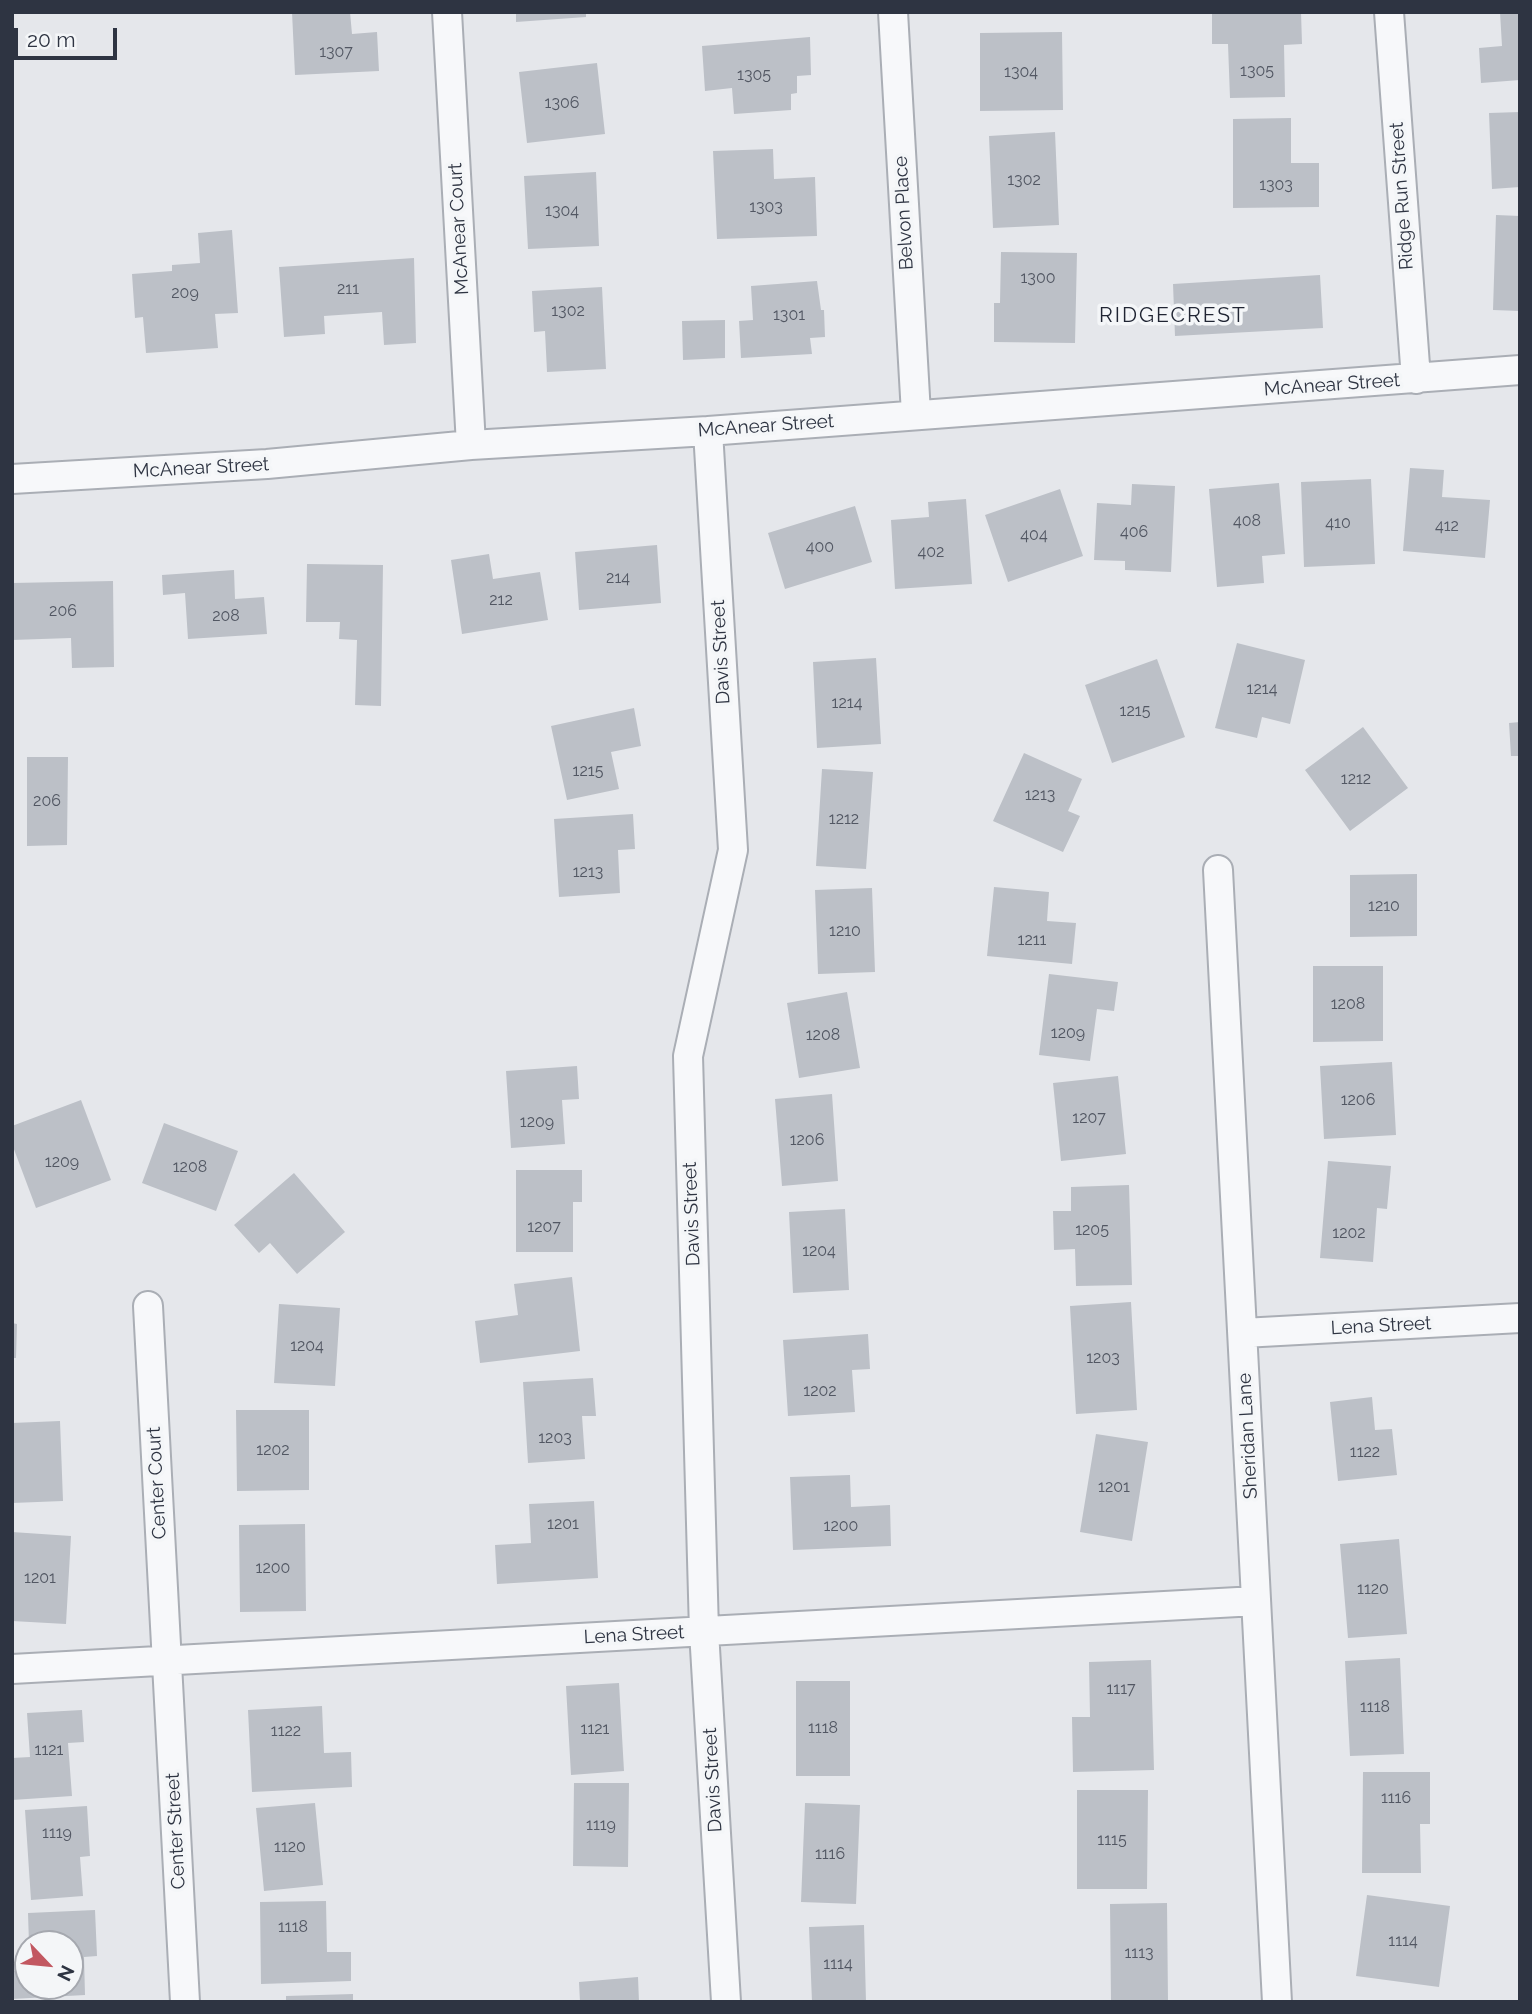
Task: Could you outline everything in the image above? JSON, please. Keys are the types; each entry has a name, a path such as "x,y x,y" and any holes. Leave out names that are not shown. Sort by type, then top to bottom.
{"street":[{"name":"McAnear Court","path":"447,12 471,445"},
{"name":"Belvon Place","path":"892,12 916,414"},
{"name":"Ridge Run Street","path":"1389,12 1416,379"},
{"name":"McAnear Street","path":"12,479 267,464 471,445 708,431 1520,370"},
{"name":"Davis Street","path":"708,431 733,850 688,1056 704,1631 726,2002"},
{"name":"Sheridan Lane","path":"1219,870 1277,2002"},
{"name":"Center Court","path":"148,1306 166,1660"},
{"name":"Lena Street","path":"1242,1333 1520,1318"},
{"name":"Lena Street","path":"12,1669 1256,1601"},
{"name":"Center Street","path":"166,1660 186,2002"}],"building":[{"path":"292,12 350,12 352,34 377,32 379,71 295,75"},
{"path":"516,12 586,12 586,17 516,22"},
{"path":"1212,12 1301,12 1302,44 1284,45 1285,97 1230,98 1228,44 1212,44"},
{"path":"1500,12 1520,12 1520,80 1481,83 1479,48 1502,46"},
{"path":"1062,32 1063,110 980,111 980,33"},
{"path":"810,37 811,75 797,76 797,93 791,94 791,110 734,114 732,88 705,91 702,46"},
{"path":"597,63 605,134 527,143 519,72"},
{"path":"1520,112 1520,187 1492,189 1489,113"},
{"path":"1291,118 1291,163 1319,163 1319,207 1233,208 1233,119"},
{"path":"1055,132 1059,225 993,228 989,136"},
{"path":"773,149 774,179 815,177 817,236 717,239 713,151"},
{"path":"596,172 599,246 528,249 524,176"},
{"path":"1496,215 1520,216 1520,311 1493,310"},
{"path":"232,230 238,313 215,314 218,348 146,353 143,317 135,318 132,274 172,271 172,265 200,263 198,233"},
{"path":"1001,252 1077,253 1075,343 994,342 994,303 1000,303"},
{"path":"414,258 416,343 384,345 382,312 324,316 325,334 284,337 279,267"},
{"path":"1320,275 1323,328 1175,336 1173,284"},
{"path":"817,281 821,310 824,310 825,337 810,338 812,354 741,358 739,321 753,320 751,286"},
{"path":"602,287 606,369 547,372 545,331 534,332 532,291"},
{"path":"725,320 725,358 683,360 682,321"},
{"path":"1410,468 1444,470 1442,497 1490,500 1485,558 1403,551"},
{"path":"1371,479 1375,564 1304,567 1301,482"},
{"path":"1279,483 1285,554 1262,556 1264,583 1217,587 1209,489"},
{"path":"1132,484 1175,486 1171,572 1125,570 1125,561 1094,560 1097,503 1131,505"},
{"path":"1060,489 1083,556 1008,582 985,515"},
{"path":"966,499 972,584 895,589 891,520 929,517 928,502"},
{"path":"855,506 872,562 785,589 768,533"},
{"path":"657,545 661,603 579,610 575,552"},
{"path":"489,554 493,579 540,572 548,620 462,634 451,560"},
{"path":"307,564 383,565 381,706 355,705 357,640 339,639 340,622 306,622"},
{"path":"234,570 235,599 264,597 267,634 188,639 185,593 163,595 162,575"},
{"path":"113,581 114,667 72,668 71,638 12,640 12,583"},
{"path":"1237,643 1305,660 1290,724 1262,717 1257,738 1215,728"},
{"path":"876,658 881,744 817,748 813,662"},
{"path":"1157,659 1185,737 1112,763 1085,685"},
{"path":"634,708 641,746 611,752 619,789 567,800 551,726"},
{"path":"1520,722 1520,756 1511,756 1509,723"},
{"path":"1363,727 1408,788 1350,831 1305,770"},
{"path":"1024,753 1082,779 1068,811 1080,816 1063,852 993,821"},
{"path":"27,757 68,757 67,845 27,846"},
{"path":"822,769 873,772 866,869 816,866"},
{"path":"633,814 635,849 618,850 620,893 559,897 554,819"},
{"path":"1417,874 1417,936 1350,937 1350,875"},
{"path":"994,887 1049,892 1047,921 1076,923 1072,964 987,956"},
{"path":"872,888 875,972 818,974 815,890"},
{"path":"1313,966 1383,966 1383,1041 1313,1042"},
{"path":"1049,974 1118,982 1114,1011 1097,1009 1090,1061 1039,1055"},
{"path":"847,992 860,1068 799,1078 787,1003"},
{"path":"1392,1062 1396,1135 1324,1139 1320,1066"},
{"path":"577,1066 579,1099 562,1100 565,1144 511,1148 506,1071"},
{"path":"1118,1076 1126,1154 1061,1161 1053,1083"},
{"path":"832,1094 838,1181 782,1186 775,1099"},
{"path":"81,1100 111,1180 36,1208 12,1144 12,1126"},
{"path":"164,1123 238,1151 216,1211 142,1183"},
{"path":"1328,1161 1391,1166 1387,1209 1377,1208 1373,1262 1320,1258"},
{"path":"516,1170 582,1170 582,1202 573,1202 573,1252 516,1252"},
{"path":"294,1173 345,1232 297,1274 270,1243 259,1253 234,1225"},
{"path":"1129,1185 1132,1285 1076,1286 1075,1249 1054,1250 1053,1211 1071,1211 1071,1187"},
{"path":"845,1209 849,1290 793,1293 789,1212"},
{"path":"572,1277 580,1351 480,1363 475,1321 518,1315 514,1284"},
{"path":"1131,1302 1137,1410 1076,1414 1070,1306"},
{"path":"279,1304 340,1308 335,1386 274,1383"},
{"path":"12,1323 17,1324 16,1358 12,1358"},
{"path":"868,1334 870,1369 852,1370 855,1412 788,1416 783,1340"},
{"path":"593,1378 596,1416 582,1416 585,1459 528,1463 523,1382"},
{"path":"1372,1397 1375,1430 1392,1429 1397,1475 1338,1481 1330,1402"},
{"path":"236,1410 309,1410 309,1490 237,1491"},
{"path":"60,1421 63,1501 12,1503 12,1423"},
{"path":"1096,1434 1148,1442 1132,1541 1080,1532"},
{"path":"850,1475 851,1507 890,1505 891,1546 793,1550 790,1477"},
{"path":"594,1501 598,1578 497,1584 495,1545 531,1543 529,1504"},
{"path":"305,1524 306,1611 240,1612 239,1525"},
{"path":"12,1532 71,1536 66,1624 12,1621"},
{"path":"1399,1539 1407,1634 1348,1638 1340,1544"},
{"path":"1400,1658 1404,1754 1350,1756 1345,1661"},
{"path":"1151,1660 1154,1770 1073,1772 1072,1717 1090,1717 1089,1662"},
{"path":"796,1681 850,1681 850,1776 796,1776"},
{"path":"619,1683 624,1771 571,1775 566,1686"},
{"path":"322,1706 324,1753 351,1752 352,1787 252,1792 248,1710"},
{"path":"82,1710 84,1742 68,1743 72,1796 12,1800 12,1758 30,1757 27,1713"},
{"path":"1363,1772 1430,1772 1430,1824 1420,1824 1421,1873 1362,1873"},
{"path":"574,1783 629,1783 628,1867 573,1866"},
{"path":"1077,1790 1148,1790 1147,1889 1077,1889"},
{"path":"315,1803 323,1885 264,1891 256,1808"},
{"path":"805,1803 860,1805 856,1904 801,1902"},
{"path":"87,1806 90,1856 80,1857 83,1896 31,1900 25,1810"},
{"path":"1367,1895 1450,1906 1439,1987 1356,1976"},
{"path":"326,1901 327,1952 351,1952 351,1981 261,1984 260,1902"},
{"path":"1167,1903 1168,2002 1111,2002 1110,1904"},
{"path":"95,1910 97,1956 84,1957 84,1930 29,1930 28,1913"},
{"path":"864,1925 866,2002 812,2002 809,1927"},
{"path":"12,1971 14,1971 12,1999"},
{"path":"638,1977 639,2002 580,2002 579,1982"},
{"path":"353,1994 353,2002 286,2002 286,1996"}],"district":[{"name":"RIDGECREST","path":"1173,316"}]}
